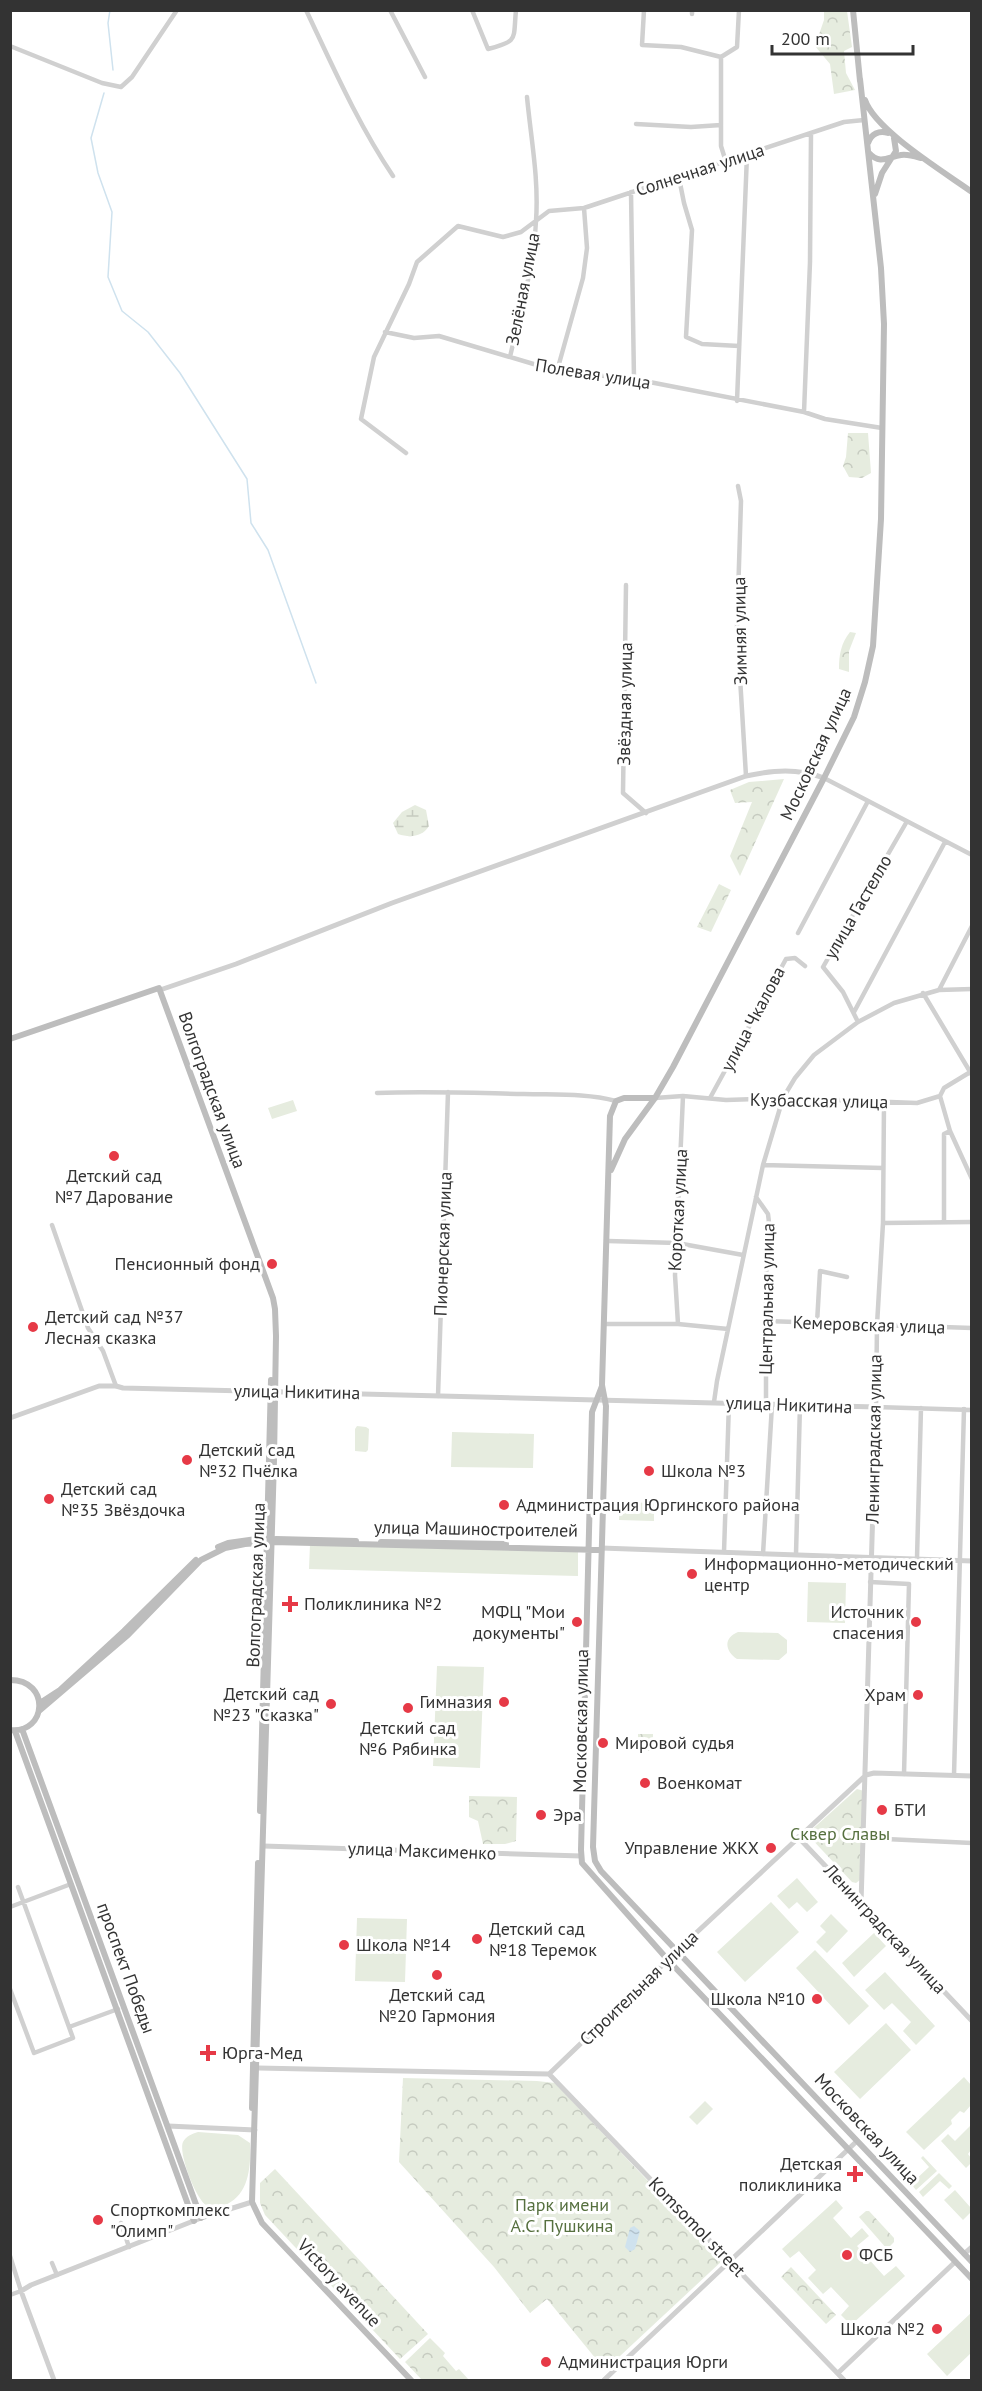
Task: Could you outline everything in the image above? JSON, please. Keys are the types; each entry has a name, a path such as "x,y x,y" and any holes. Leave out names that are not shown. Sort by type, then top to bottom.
{"main road":[{"path":"853,10 860,79 869,109 892,135"},
{"name":"Московская улица","path":"609,1176 616,1155 655,1098 824,778 854,717 865,682 873,646 881,524 883,306 875,209 860,79"},
{"path":"927,160 907,154 877,160 872,156 868,147 869,140 874,134 885,132 892,135 972,192"},
{"name":"Московская улица","path":"875,209 877,185 897,147 892,135"},
{"path":"10,1041 158,990"},
{"name":"Волгоградская улица","path":"158,990 273,1298 275,1309 258,2068 252,2202"},
{"path":"616,1101 639,1097 655,1098"},
{"path":"639,1097 645,1104 646,1111"},
{"name":"Московская улица","path":"616,1101 610,1116 609,1138 608,1241 602,1385 606,1401 594,1855 601,1871 972,2262"},
{"path":"609,1138 612,1142 618,1143 625,1139"},
{"name":"Московская улица","path":"602,1385 593,1400 592,1412 581,1856 585,1868 668,1960 972,2280"},
{"path":"39,1711 128,1635 201,1560 225,1548 269,1540 254,2130"},
{"name":"улица Машиностроителей","path":"40,1702 60,1690 199,1557 228,1543 269,1540 601,1549"},
{"path":"10,1680 27,1683 40,1702 36,1719 16,1730 71,1884 120,2008"},
{"name":"проспект Победы","path":"16,1730 165,2128 197,2220"},
{"path":"583,1780 595,1781"},
{"path":"581,1856 594,1855"},
{"name":"Victory avenue","path":"252,2202 262,2223 411,2380"}],"street":[{"path":"10,46 102,83 121,87 132,77 177,10"},
{"path":"306,10 342,86 376,150 393,176"},
{"path":"390,10 425,77"},
{"path":"472,10 488,49 510,44 513,39 516,10"},
{"path":"644,10 642,45 681,47 721,57 737,47 739,10"},
{"path":"721,57 722,146 726,162"},
{"name":"Зелёная улица","path":"510,357 533,257 536,221 536,164 527,97"},
{"name":"Солнечная улица","path":"385,332 409,284 417,262 458,226 503,237 521,232 549,212 584,208 844,122 864,120"},
{"path":"636,124 691,127 722,125"},
{"path":"804,412 810,262 811,133"},
{"path":"737,401 747,155"},
{"path":"679,178 692,230 686,337 702,344 739,346"},
{"path":"632,192 634,379"},
{"path":"557,371 584,278 587,248 584,208"},
{"path":"385,332 374,357 360,419 406,453"},
{"name":"Полевая улица","path":"385,332 414,338 439,336 557,371 634,379 737,401 804,412 825,419 882,428"},
{"name":"Зимняя улица","path":"738,486 741,501 737,628 746,776"},
{"name":"Звёздная улица","path":"626,585 623,793 646,813"},
{"path":"158,990 288,940 746,776 786,770 808,772 824,778 906,823 972,855"},
{"path":"798,933 867,802"},
{"name":"улица Гастелло","path":"858,1022 843,992 823,967 906,823"},
{"path":"854,1012 945,842"},
{"path":"939,990 972,926"},
{"name":"улица Чкалова","path":"711,1098 786,959 795,958 804,966"},
{"name":"Центральная улица","path":"714,1402 763,1165 783,1098 795,1078 814,1055 858,1022 894,1003 939,990 972,989"},
{"path":"923,993 971,1073"},
{"name":"Кузбасская улица","path":"655,1098 683,1096 726,1100 783,1098 917,1103 940,1096 944,1088 971,1073"},
{"name":"Пионерская улица","path":"438,1396 448,1092"},
{"path":"377,1093 569,1095 600,1097 616,1101"},
{"name":"Короткая улица","path":"678,1324 675,1275 683,1096"},
{"path":"940,1096 950,1131 972,1179"},
{"name":"Ленинградская улица","path":"861,1904 877,1324 883,1223 884,1102"},
{"path":"945,1222 944,1134 950,1131"},
{"path":"763,1165 883,1168"},
{"name":"Центральная улица","path":"756,1197 768,1214 770,1231 766,1275 769,1404 763,1554"},
{"path":"883,1223 972,1222"},
{"path":"52,1225 88,1328 103,1351 116,1386"},
{"path":"608,1241 677,1243 743,1256"},
{"path":"817,1323 820,1270 847,1277"},
{"name":"Кемеровская улица","path":"766,1321 972,1328"},
{"path":"605,1324 678,1324 728,1329"},
{"name":"улица Никитина","path":"10,1418 99,1386 972,1410"},
{"path":"724,1552 729,1403"},
{"path":"796,1554 800,1405"},
{"path":"917,1558 921,1408"},
{"path":"954,1775 964,1409"},
{"name":"улица Машиностроителей","path":"601,1549 972,1561"},
{"path":"870,1582 909,1584 904,1774"},
{"path":"866,1775 874,1773 972,1776"},
{"name":"Строительная улица","path":"549,2074 866,1775"},
{"name":"Ленинградская улица","path":"798,1837 972,2021"},
{"path":"864,1838 972,1843"},
{"name":"улица Максименко","path":"263,1844 581,1856"},
{"path":"10,1907 71,1884"},
{"path":"10,1989 34,2053 73,2038 18,1887"},
{"path":"69,2027 120,2008"},
{"path":"258,2068 549,2074"},
{"name":"Komsomol street","path":"549,2074 844,2380"},
{"path":"165,2128 254,2130"},
{"path":"604,2380 857,2141"},
{"path":"10,2295 197,2220 252,2202"},
{"path":"121,2223 129,2247"},
{"path":"964,2254 972,2247"},
{"path":"10,2256 54,2380"},
{"path":"838,2373 955,2262"},
{"path":"52,2263 57,2275"}],"green space":[{"path":"824,11 847,11 852,47 844,51 846,73 855,90 834,94 830,64 815,46 824,20"},
{"path":"848,433 868,433 871,473 862,478 849,477 843,466"},
{"path":"850,632 856,633 849,651 849,672 839,669 839,664 843,645"},
{"path":"784,779 740,876 730,856 752,802 735,803 730,790 749,782"},
{"path":"415,805 426,810 429,826 415,836 398,834 393,823 402,812"},
{"path":"719,884 731,890 711,932 697,927"},
{"path":"293,1100 297,1111 272,1119 268,1108"},
{"path":"357,1426 369,1429 366,1452 355,1451"},
{"path":"452,1432 534,1434 533,1468 451,1467"},
{"path":"620,1502 654,1503 654,1521 619,1520"},
{"path":"310,1544 578,1551 578,1576 309,1569"},
{"path":"808,1582 846,1583 845,1623 807,1622"},
{"path":"738,1632 778,1633 787,1640 787,1653 779,1660 737,1659 727,1645 730,1638"},
{"path":"437,1666 484,1667 480,1768 433,1766"},
{"path":"638,1734 653,1734 653,1751 638,1751"},
{"name":"Сквер Славы","path":"857,1789 864,1791 860,1880 856,1883 852,1882 807,1834"},
{"path":"469,1796 517,1797 516,1841 505,1844 483,1844 478,1821 469,1817"},
{"path":"797,1878 818,1902 807,1912 797,1902 789,1909 777,1896"},
{"path":"771,1902 799,1932 745,1982 717,1952"},
{"path":"831,1914 848,1931 827,1953 816,1942 826,1932 820,1926"},
{"path":"357,1918 407,1919 405,1982 355,1981"},
{"path":"874,1933 886,1946 854,1977 842,1963"},
{"path":"815,1950 869,2006 849,2025 796,1968"},
{"path":"885,1972 935,2026 916,2045 903,2031 911,2022 892,2003 884,2010 865,1990"},
{"path":"886,2023 911,2050 860,2099 834,2072"},
{"path":"964,2077 971,2085 971,2105 964,2113 960,2111 951,2120 952,2124 924,2150 906,2132"},
{"name":"Парк имени А.С. Пушкина","path":"403,2078 555,2083 723,2260 605,2370 547,2299 530,2313 494,2267 399,2162"},
{"path":"705,2101 713,2109 697,2125 689,2117"},
{"path":"971,2125 971,2150 968,2154 971,2163 966,2168 941,2141 948,2134 955,2141"},
{"path":"198,2132 238,2135 250,2143 247,2180 238,2195 223,2206 214,2208 206,2205 197,2194 189,2175 183,2156 183,2142 191,2134"},
{"path":"923,2156 937,2171 916,2190 911,2184 929,2167 921,2158"},
{"path":"275,2169 428,2334 400,2359 265,2215 260,2203 260,2183"},
{"path":"939,2173 952,2186 949,2189 940,2181 923,2197 919,2192"},
{"path":"955,2190 971,2208 971,2212 963,2220 944,2200"},
{"path":"836,2200 843,2208 833,2218 851,2238 862,2228 869,2236 857,2246 884,2276 896,2266 905,2276 851,2325 841,2315 849,2306 831,2287 823,2294 808,2278 816,2270 799,2251 790,2258 782,2249"},
{"path":"869,2211 894,2238 894,2242 887,2249 859,2217"},
{"path":"791,2267 836,2315 826,2324 781,2277"},
{"path":"971,2313 971,2353 947,2376 927,2354"},
{"path":"430,2338 445,2353 443,2356 456,2371 459,2369 469,2380 422,2380 405,2362"}],"water":[{"path":"634,2226 640,2231 635,2249 630,2252 625,2247 630,2228"}],"waterway":[{"path":"110,10 108,23 113,70"},
{"path":"104,93 91,138 98,173 112,212 108,277 122,311 148,332 180,373 247,479 251,523 268,550 316,683"}],"place":[{"name":"Детский сад №7 Дарование","path":"114,1156"},
{"name":"Пенсионный фонд","path":"272,1264"},
{"name":"Детский сад №37 Лесная сказка","path":"33,1327"},
{"name":"Детский сад №32 Пчёлка","path":"187,1460"},
{"name":"Школа №3","path":"649,1471"},
{"name":"Детский сад №35 Звёздочка","path":"49,1499"},
{"name":"Администрация Юргинского района","path":"504,1505"},
{"name":"Информационно-методический центр","path":"692,1574"},
{"name":"Поликлиника №2","path":"290,1604"},
{"name":"МФЦ \"Мои документы\"","path":"577,1622"},
{"name":"Источник спасения","path":"916,1622"},
{"name":"Храм","path":"918,1695"},
{"name":"Гимназия","path":"504,1702"},
{"name":"Детский сад №23 \"Сказка\"","path":"331,1704"},
{"name":"Детский сад №6 Рябинка","path":"408,1708"},
{"name":"Мировой судья","path":"603,1743"},
{"name":"Военкомат","path":"645,1783"},
{"name":"БТИ","path":"882,1810"},
{"name":"Эра","path":"541,1815"},
{"name":"Управление ЖКХ","path":"771,1848"},
{"name":"Детский сад №18 Теремок","path":"477,1939"},
{"name":"Школа №14","path":"344,1945"},
{"name":"Детский сад №20 Гармония","path":"437,1975"},
{"name":"Школа №10","path":"817,1999"},
{"name":"Юрга-Мед","path":"208,2053"},
{"name":"Детская поликлиника","path":"855,2174"},
{"name":"Спорткомплекс \"Олимп\"","path":"98,2220"},
{"name":"ФСБ","path":"847,2255"},
{"name":"Школа №2","path":"937,2329"},
{"name":"Администрация Юрги","path":"546,2362"}]}
